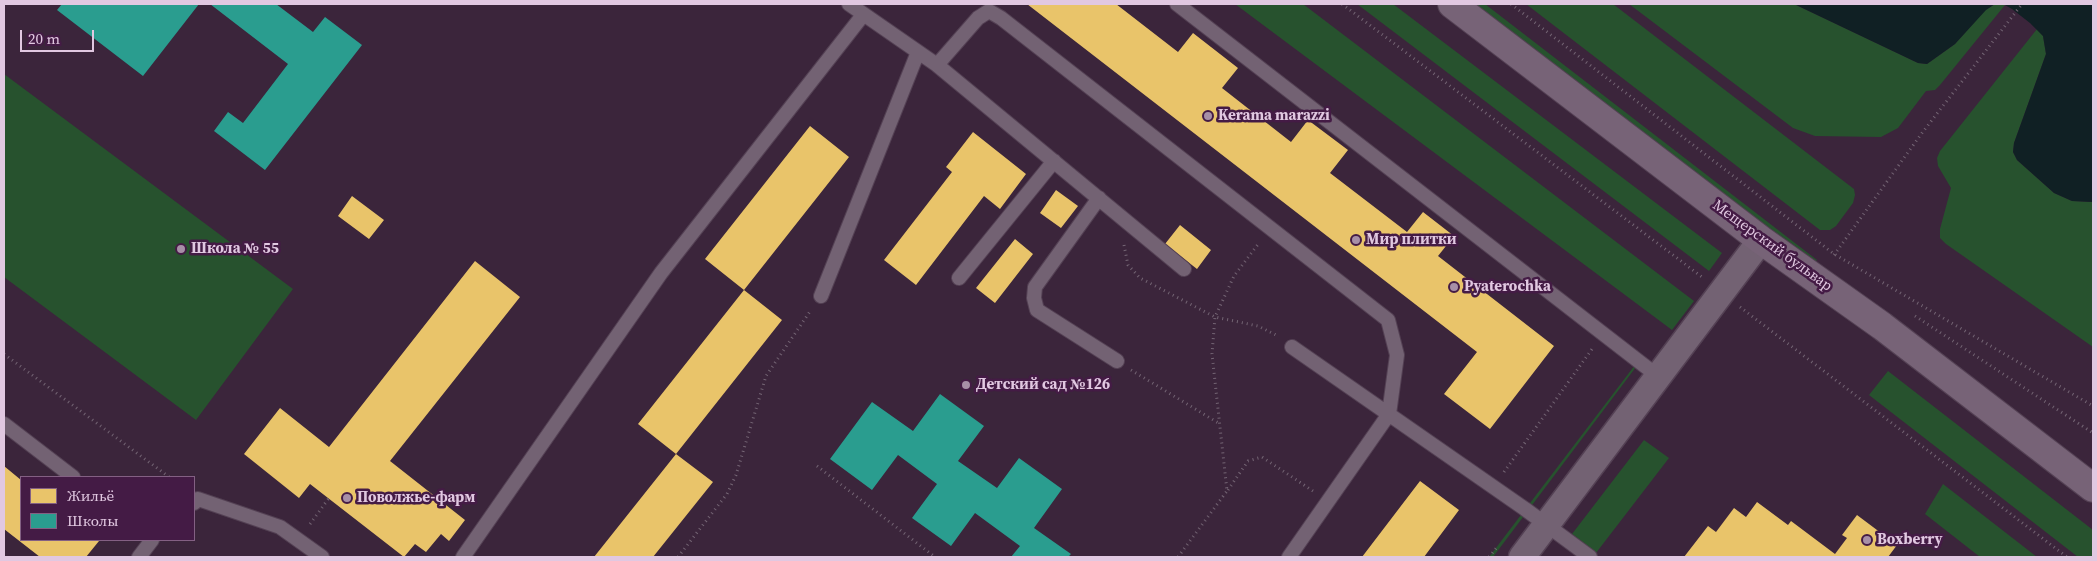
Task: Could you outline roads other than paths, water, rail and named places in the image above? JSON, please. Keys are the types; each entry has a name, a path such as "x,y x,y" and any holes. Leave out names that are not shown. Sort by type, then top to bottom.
{"main road":[{"name":"Мещерский бульвар","path":"1452,4 1760,240 1882,326 2093,488"}],"street":[{"path":"1522,557 1760,240"}],"lane":[{"path":"849,4 937,65 1184,269"},
{"path":"1176,4 1659,377"},
{"path":"937,65 978,18 989,11 1001,18 1388,320 1397,355 1389,414 1289,557"},
{"path":"463,557 661,273 863,14"},
{"path":"821,296 918,52"},
{"path":"959,278 1054,161"},
{"path":"1099,198 1035,287 1034,298 1037,310 1117,361"},
{"path":"1292,347 1494,487 1590,557"},
{"path":"4,424 72,476"},
{"path":"195,502 198,499 280,527 322,557"},
{"path":"140,557 151,541"}],"place":[{"name":"Kerama marazzi","path":"1208,116"},
{"name":"Мир плитки","path":"1356,240"},
{"name":"Школа № 55","path":"181,249"},
{"name":"Pyaterochka","path":"1454,287"},
{"name":"Детский сад №126","path":"966,385"},
{"name":"Поволжье-фарм","path":"347,498"},
{"name":"Boxberry","path":"1867,540"}]}
